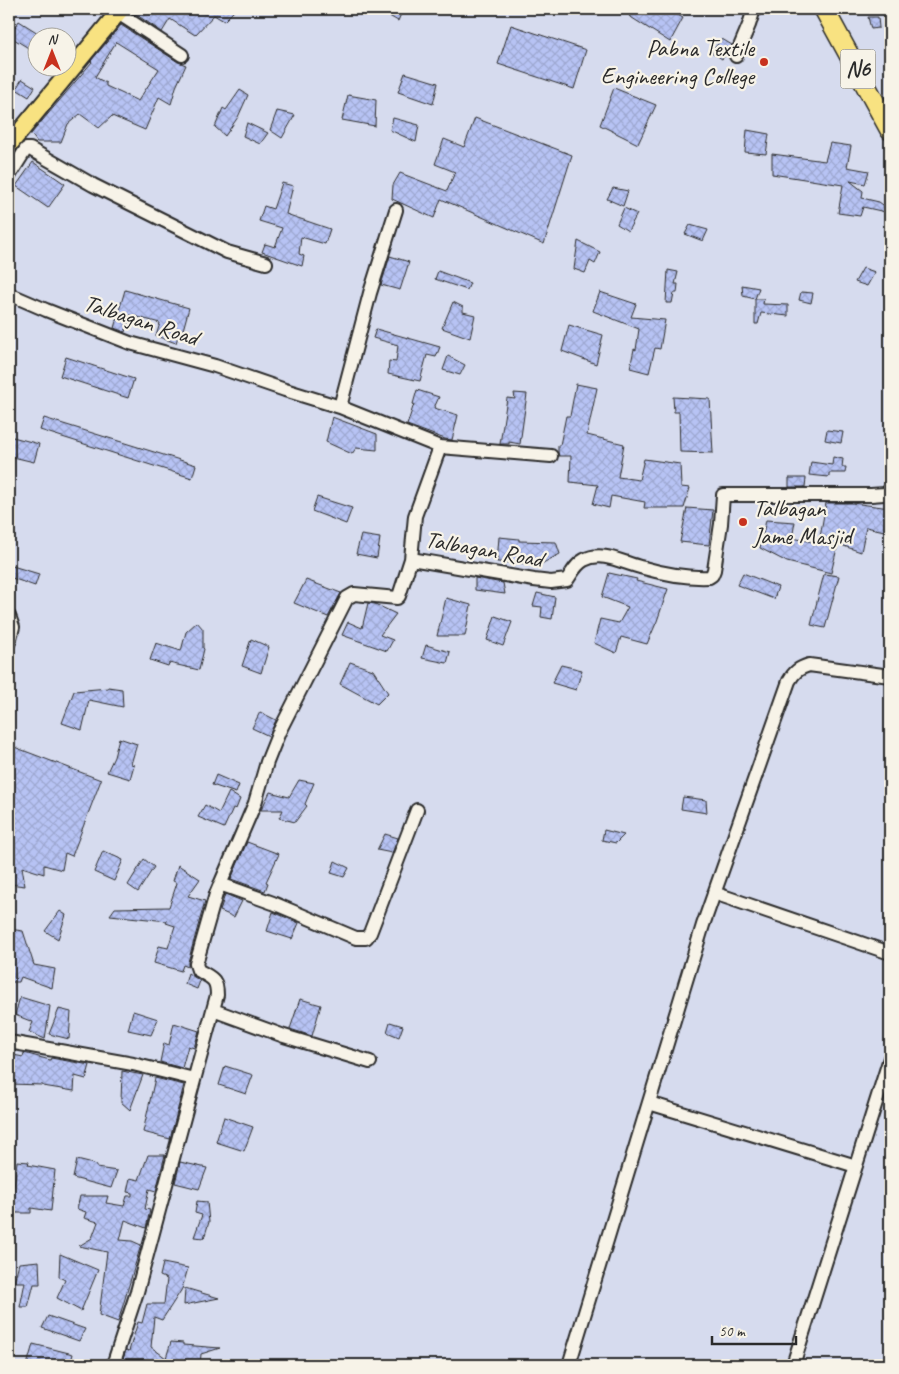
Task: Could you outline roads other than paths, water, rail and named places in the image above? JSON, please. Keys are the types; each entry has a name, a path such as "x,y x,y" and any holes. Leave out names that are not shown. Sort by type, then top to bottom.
{"highway":[{"name":"N6","path":"824,9 890,130"}],"main road":[{"path":"9,145 117,10"}],"street":[{"path":"736,56 754,9"},
{"path":"117,10 182,55"},
{"path":"9,176 26,150 30,149 93,185 227,252 266,263"},
{"path":"340,407 370,293 396,210"},
{"name":"Talbagan Road","path":"9,294 130,343 215,366 340,407 440,447 415,516 411,559 551,582 567,580 583,560 593,556 606,557 640,568 709,577 714,570 723,495 871,495 884,494 890,491"},
{"path":"440,447 551,456"},
{"path":"113,1365 138,1292 217,996 217,988 211,977 198,970 196,964 220,884 255,803 267,762 279,732 347,598 354,594 397,598 411,559"},
{"path":"9,616 12,628 9,642"},
{"path":"570,1365 703,925 793,674 801,667 809,665 890,676"},
{"path":"220,884 273,903 356,938 366,938 370,933 417,810"},
{"path":"714,893 890,954"},
{"path":"213,1010 284,1036 370,1062"},
{"path":"9,1042 124,1062 194,1079"},
{"path":"792,1365 890,1058"},
{"path":"649,1104 856,1166"}],"place":[{"name":"Pabna Textile Engineering College","path":"764,62"},
{"name":"Talbagan Jame Masjid","path":"743,522"}]}
